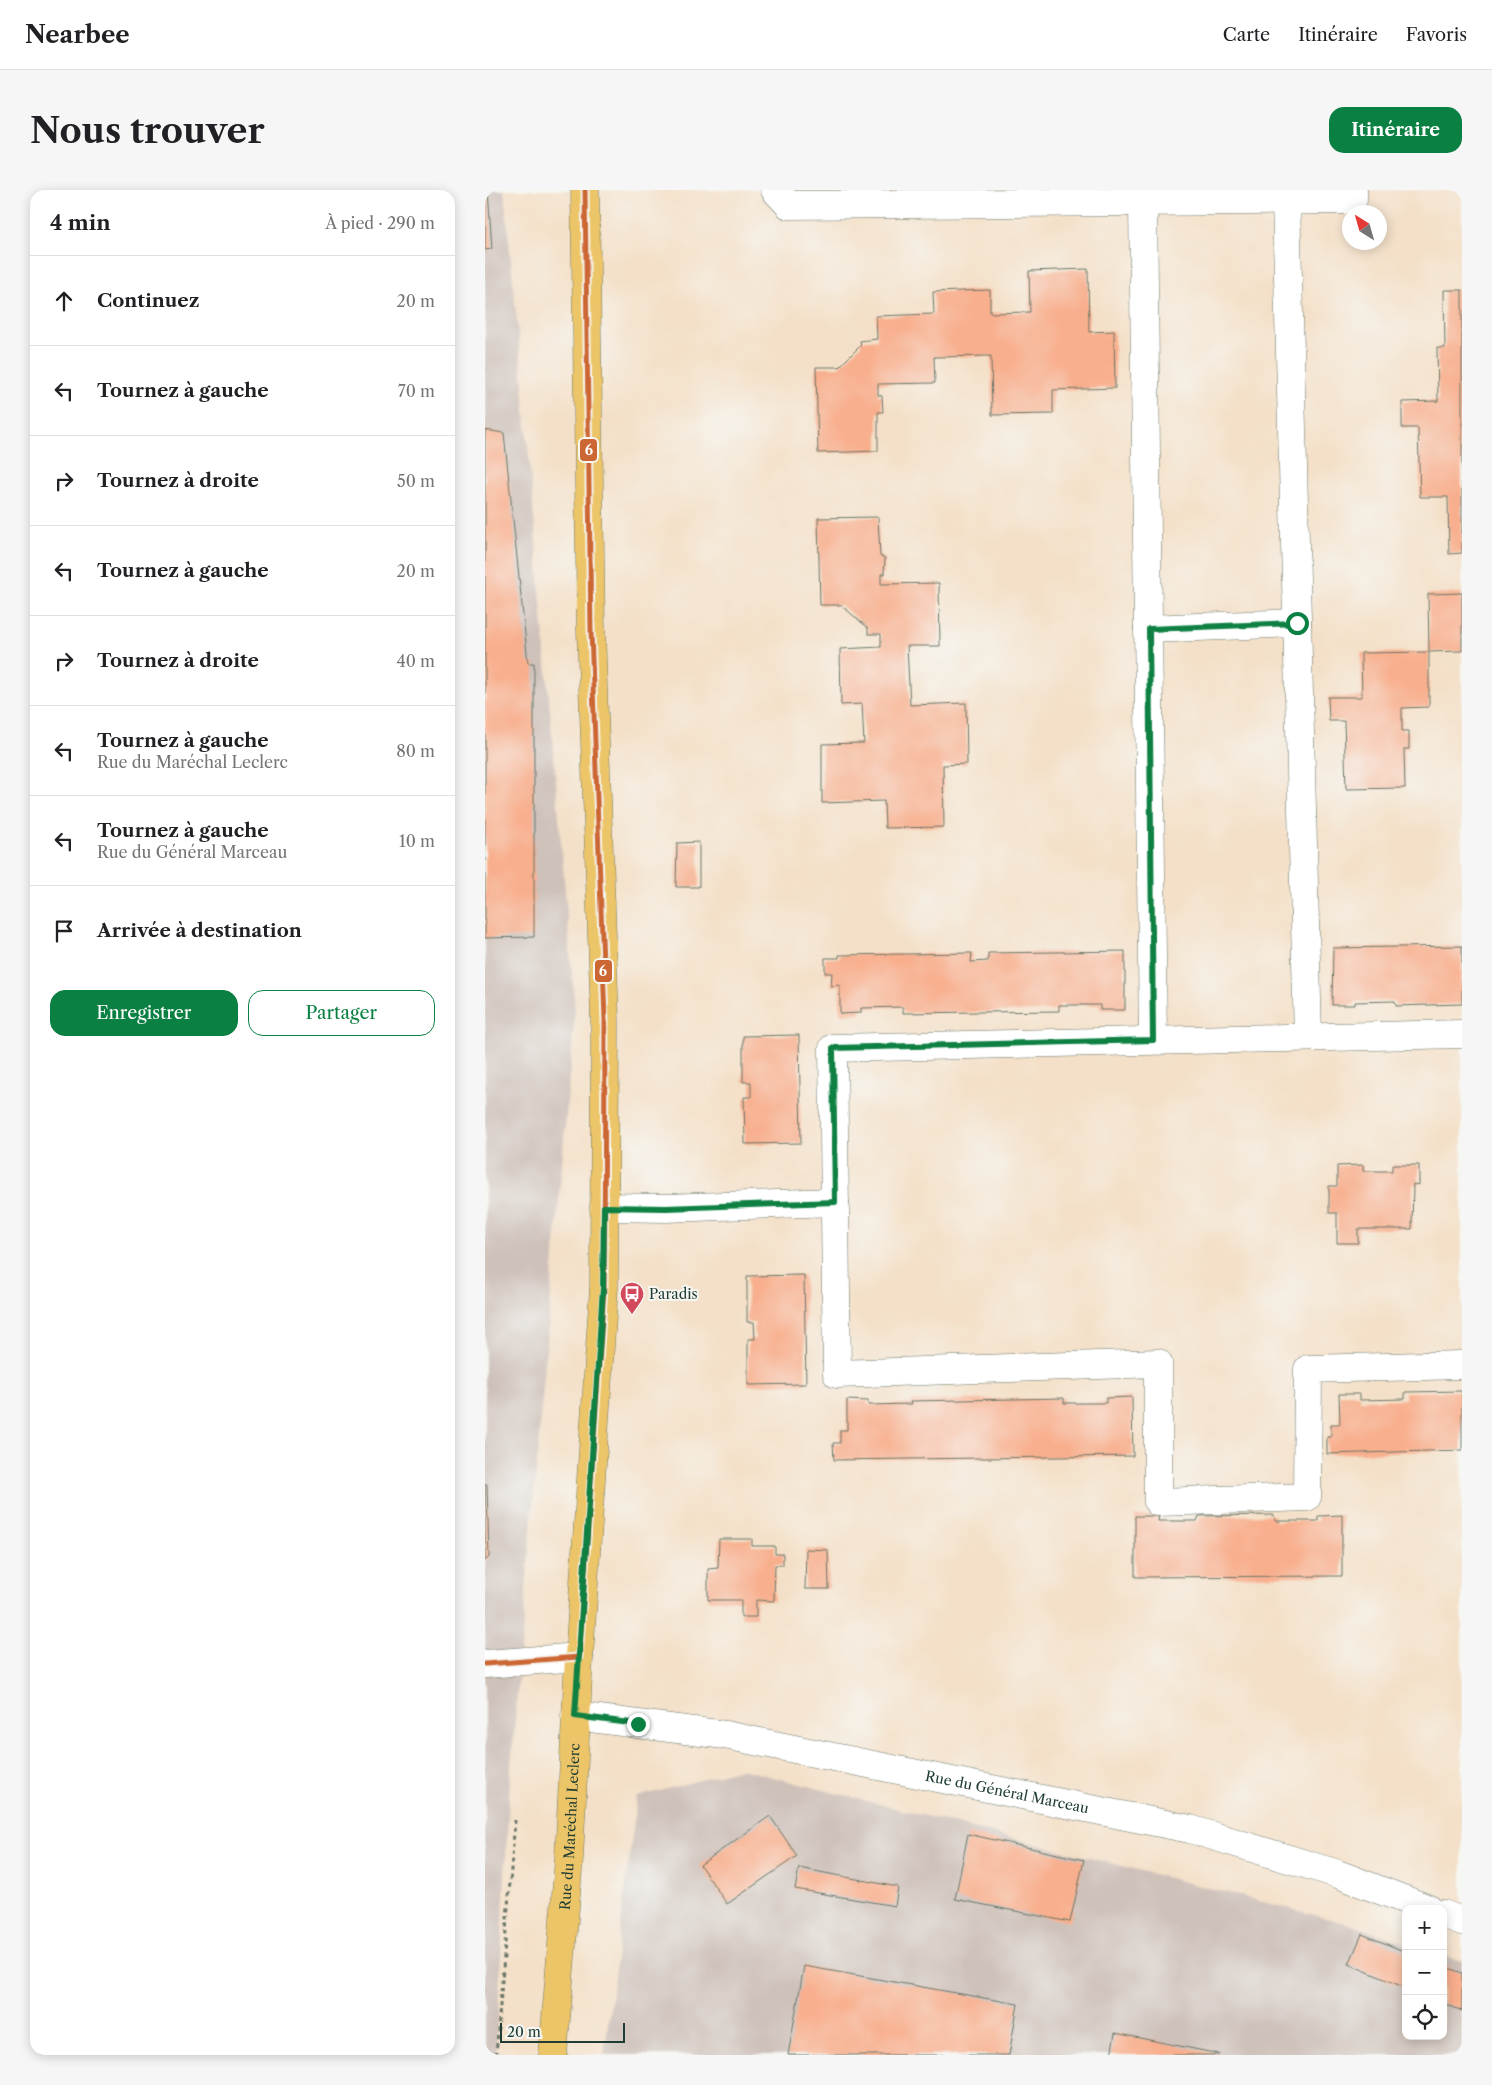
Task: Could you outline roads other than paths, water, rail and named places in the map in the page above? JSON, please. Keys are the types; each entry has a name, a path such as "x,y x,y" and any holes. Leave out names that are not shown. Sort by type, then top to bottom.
{"main road":[{"name":"Rue du Maréchal Leclerc","path":"553,2055 569,1858 575,1716 603,1287 605,1020 591,631 585,190"}],"street":[{"path":"775,190 789,205 1353,200 1353,190"},
{"path":"1286,200 1308,1037"},
{"path":"1143,202 1153,1040"},
{"path":"1149,629 1297,623"},
{"path":"1462,1034 833,1048 837,1374 1158,1363 1158,1502 1307,1497 1308,1369 1462,1364"},
{"path":"604,1207 666,1208 835,1202"},
{"path":"485,1664 579,1657"},
{"name":"Rue du Général Marceau","path":"575,1716 725,1735 1190,1829 1338,1874 1419,1905"},
{"path":"1447,1915 1462,1921"}],"place":[{"name":"Paradis","path":"632,1315"}]}
